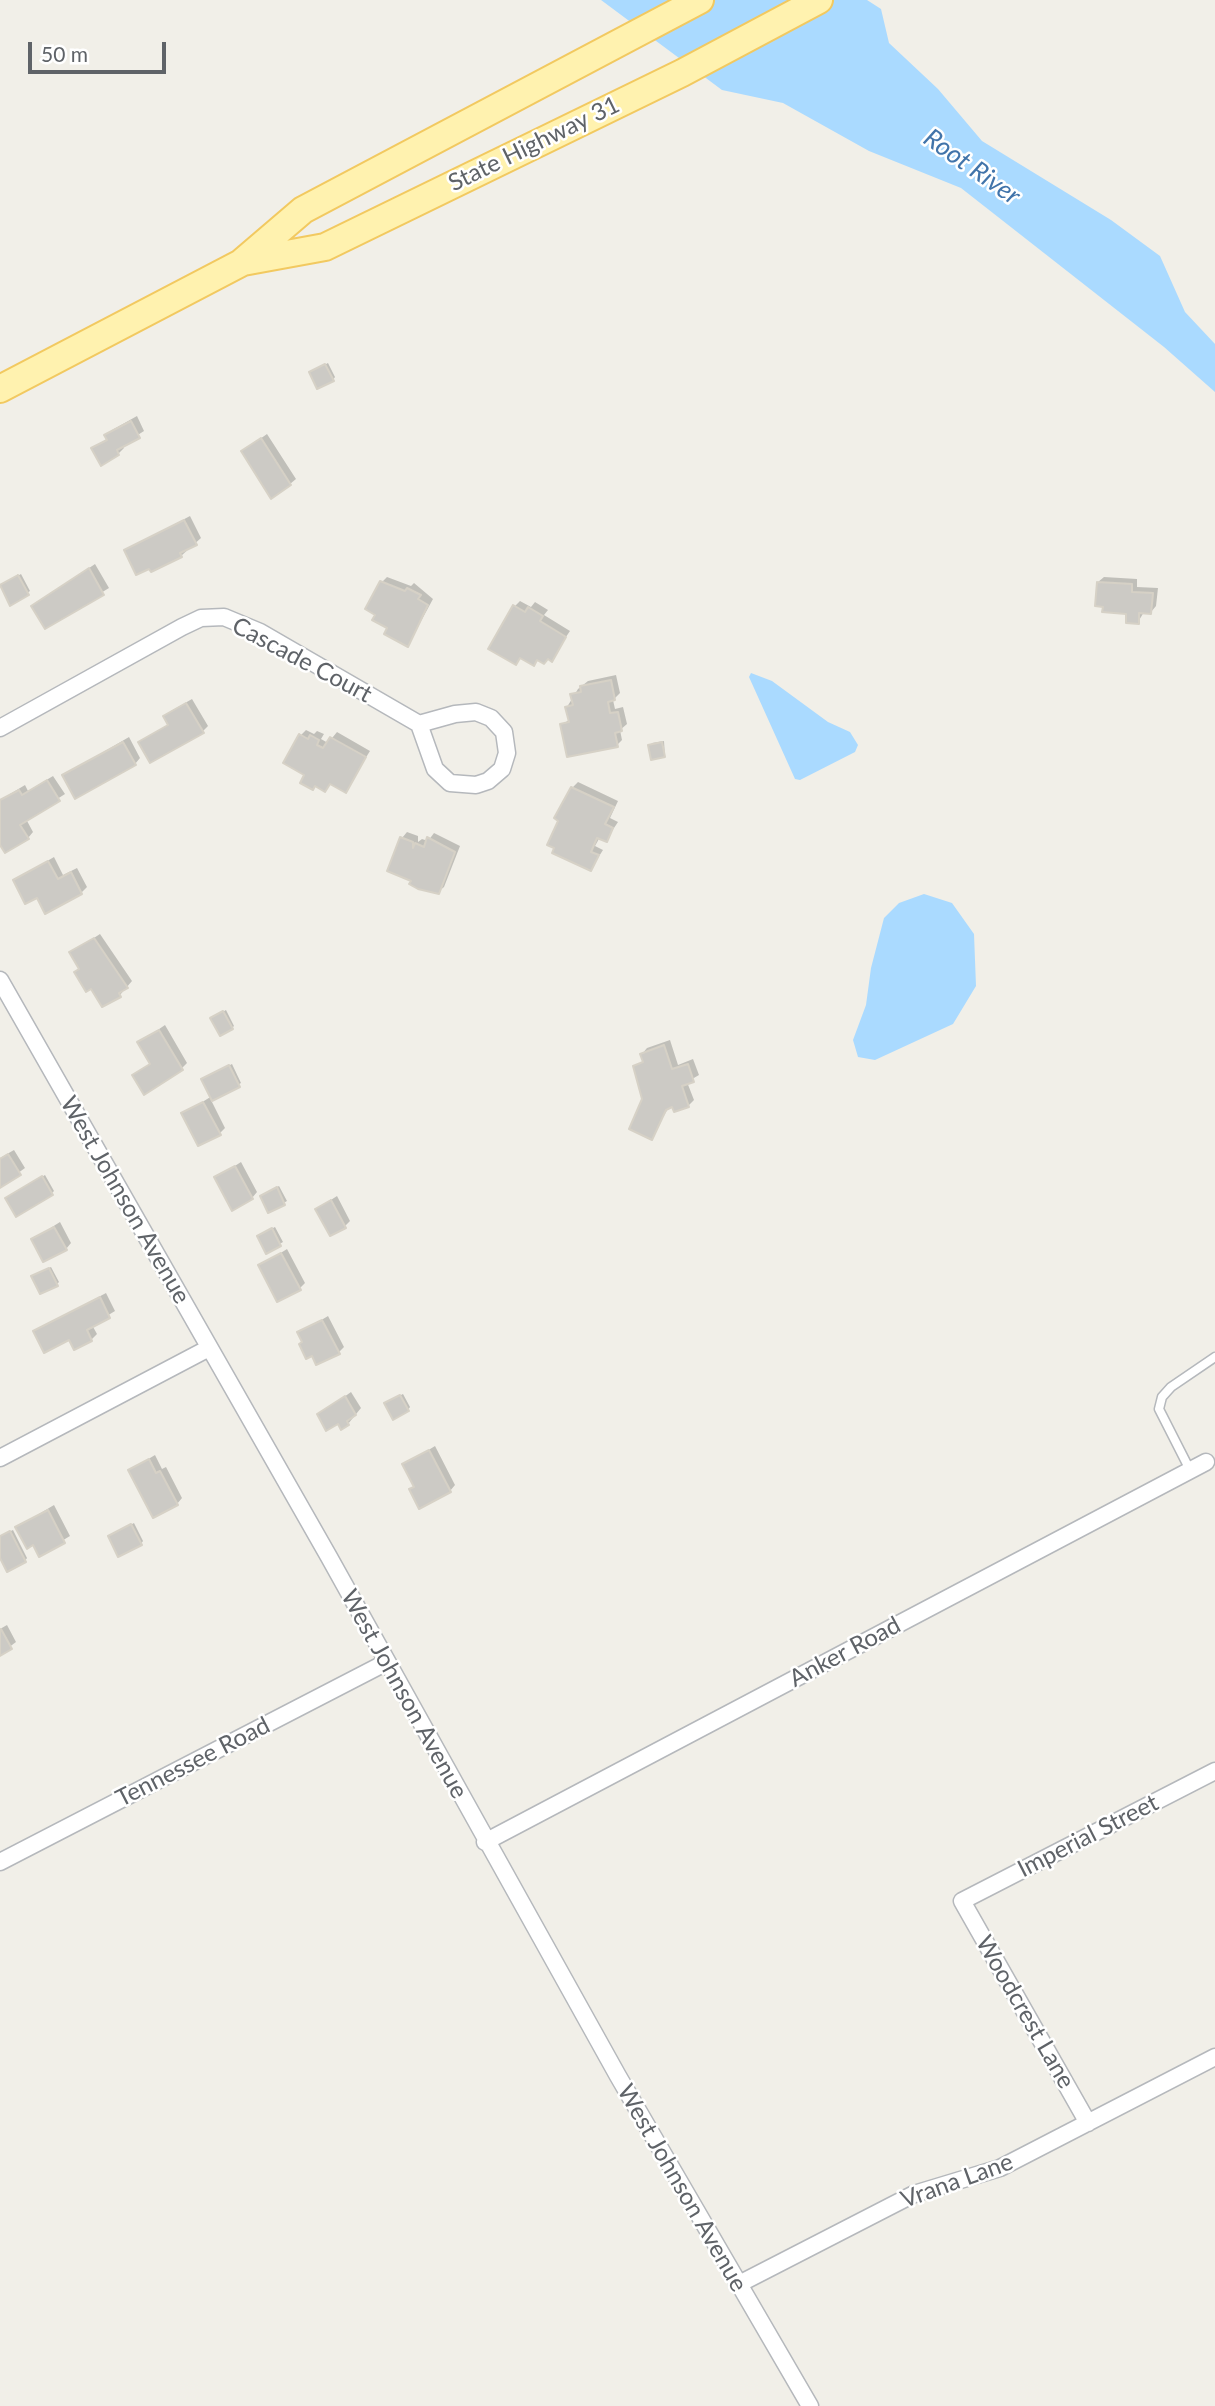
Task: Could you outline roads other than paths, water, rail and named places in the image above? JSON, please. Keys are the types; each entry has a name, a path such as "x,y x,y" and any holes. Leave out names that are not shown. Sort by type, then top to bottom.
{"main road":[{"name":"State Highway 31","path":"0,389 241,263 303,210 699,0"},
{"name":"State Highway 31","path":"241,263 325,247 682,73 819,0"}],"street":[{"name":"Cascade Court","path":"0,728 182,627 201,618 224,617 419,724"},
{"path":"476,712 491,718 504,732 507,753 502,769 488,781 476,785 450,783 435,769 419,724 476,712"},
{"name":"West Johnson Avenue","path":"0,980 387,1662 485,1842 737,2285 810,2406"},
{"path":"0,1458 209,1348"},
{"name":"Anker Road","path":"485,1842 1206,1462"},
{"name":"Tennessee Road","path":"0,1862 387,1662"},
{"name":"Imperial Street","path":"962,1901 1215,1771"},
{"name":"Woodcrest Lane","path":"962,1901 1088,2123"},
{"name":"Vrana Lane","path":"737,2285 914,2194 1000,2168 1215,2057"}],"lane":[{"path":"1190,1470 1159,1409 1162,1397 1171,1387 1215,1357"}],"water":[{"name":"Root River","path":"601,0 867,0 881,9 889,43 938,89 982,141 1111,220 1160,256 1185,312 1215,344 1215,392 1164,347 961,188 869,151 783,103 722,90"},
{"path":"751,673 772,681 828,722 850,732 858,745 855,752 800,780 795,779 749,677"},
{"path":"924,894 952,903 974,934 976,986 953,1024 875,1060 858,1057 853,1040 866,1005 871,968 884,918 899,903"}]}
